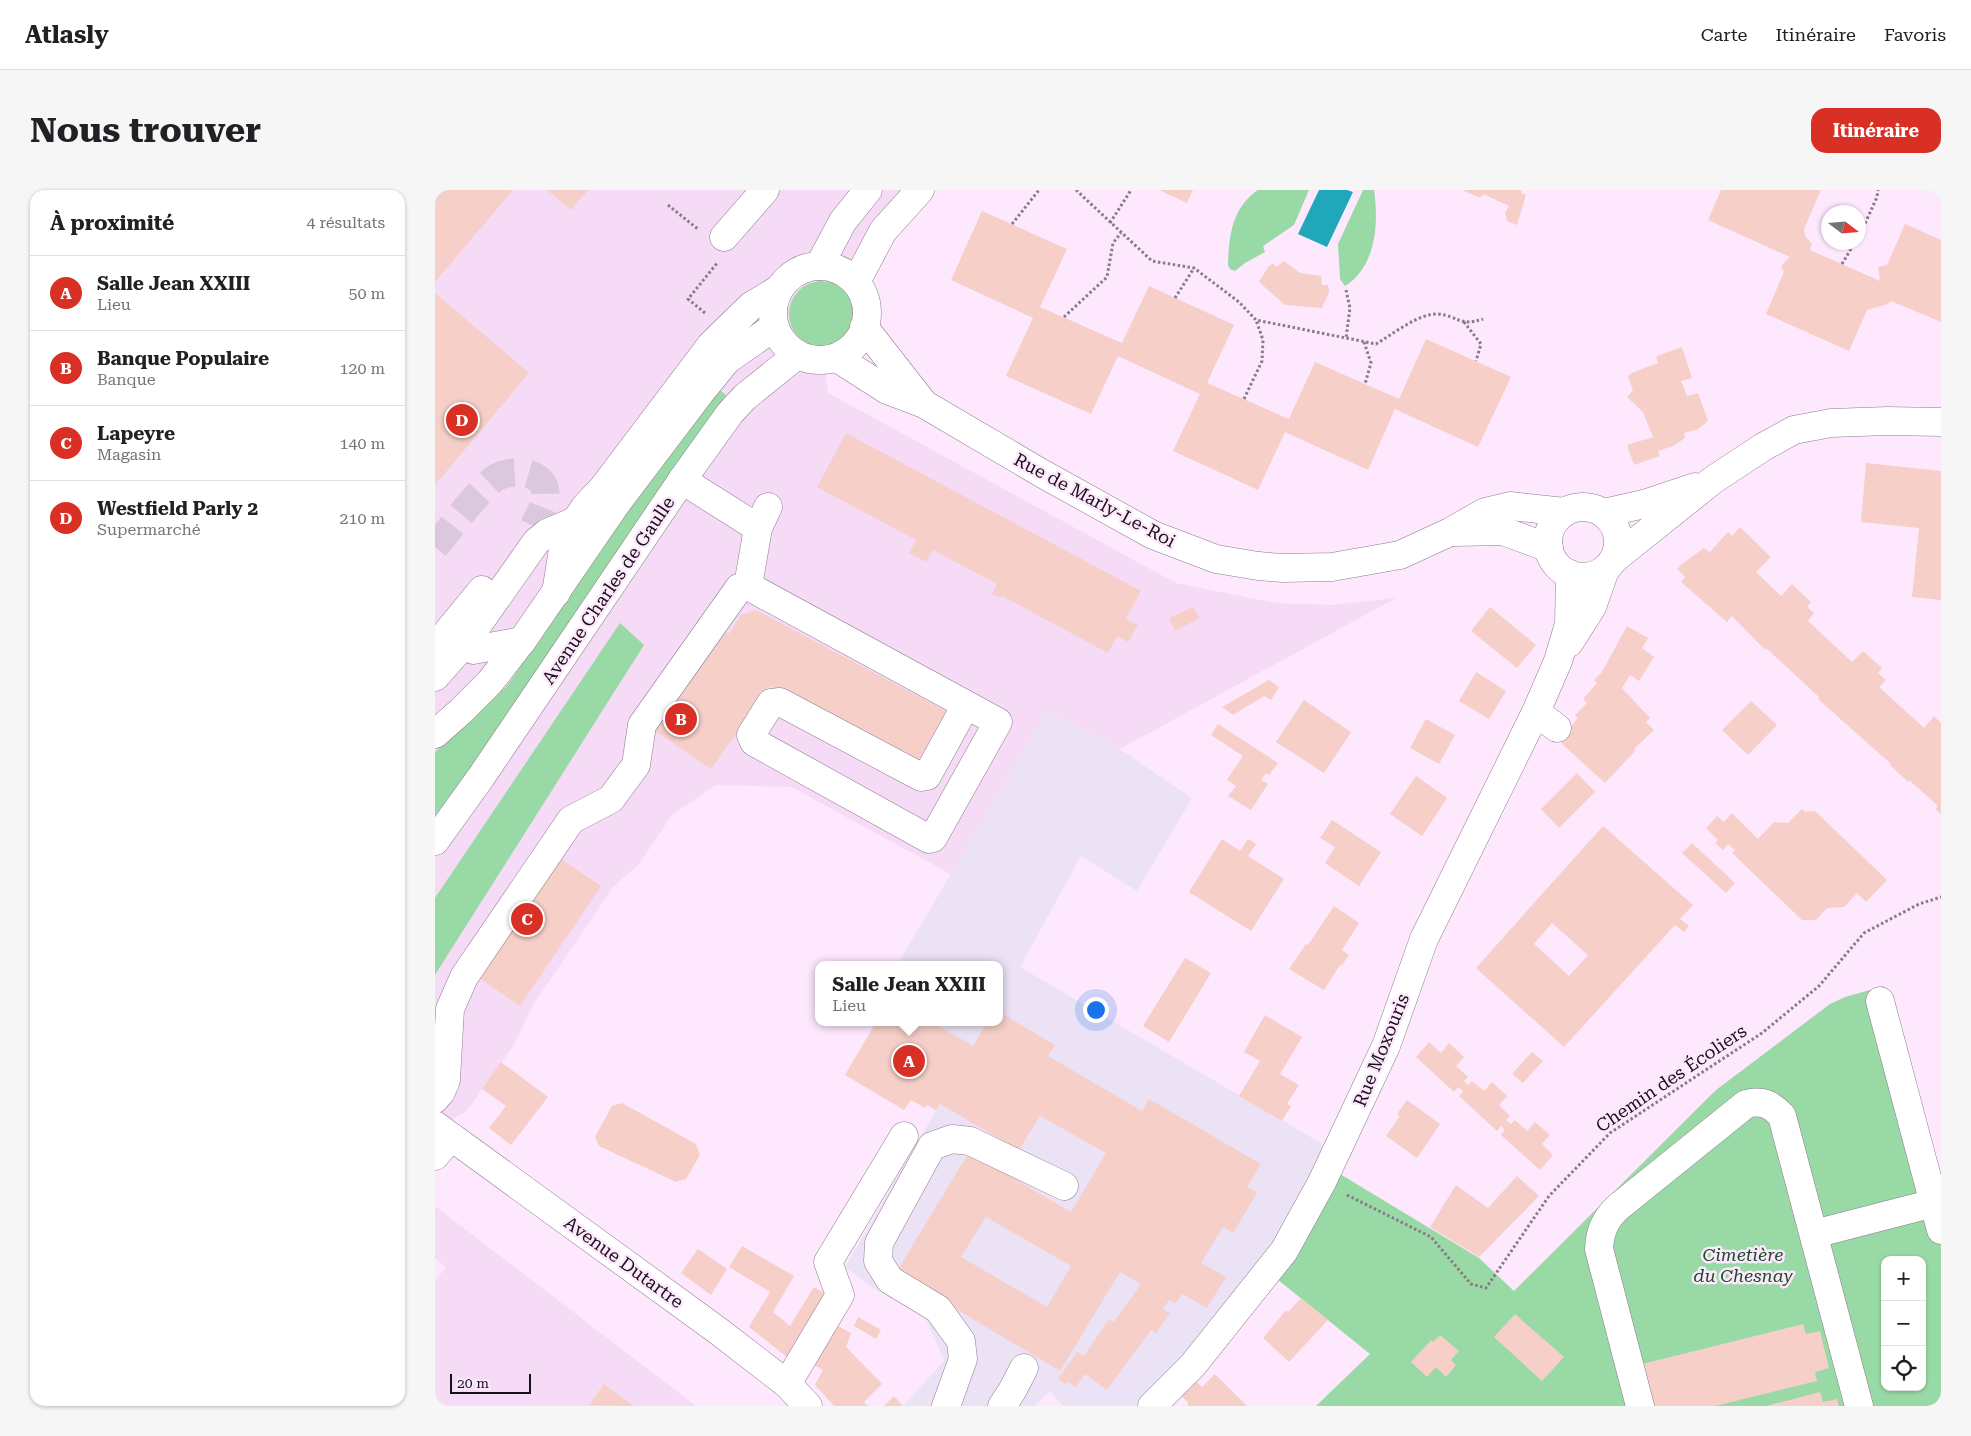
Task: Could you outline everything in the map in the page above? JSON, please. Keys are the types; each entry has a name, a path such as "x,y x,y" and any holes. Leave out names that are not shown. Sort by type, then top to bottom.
{"street":[{"path":"716,243 765,190"},
{"path":"819,266 843,221 868,190"},
{"path":"856,282 883,231 920,190"},
{"path":"556,593 565,537 576,520 585,507 603,488 711,345 751,306 779,289 790,276 803,269 819,266 833,268 845,273 856,282 865,300 866,315 860,338 848,352 837,358 813,360 797,355 787,348 779,338 774,327 773,307 779,289"},
{"path":"435,734 489,682 522,641 617,504 727,360 774,327"},
{"name":"Rue de Marly-Le-Roi","path":"864,327 924,404"},
{"name":"Avenue Charles de Gaulle","path":"435,841 481,777 682,480 730,413 745,397 797,355"},
{"name":"Rue de Marly-Le-Roi","path":"837,358 887,390 924,404 1043,474 1153,535 1216,558 1258,566 1282,568 1331,567 1400,555 1450,532 1485,512 1509,506 1565,512"},
{"path":"1609,565 1618,550 1619,539 1611,520 1604,513 1584,507 1574,508 1565,512 1555,521 1549,534 1549,548 1556,564 1569,574 1588,577 1609,565 1713,480 1779,437 1794,430 1806,426 1831,423 1879,421 1941,422"},
{"path":"682,480 763,518 748,586"},
{"path":"1604,513 1644,504 1713,480"},
{"path":"435,677 465,643 535,542 547,532 617,504"},
{"path":"435,647 534,526"},
{"name":"Rue de Marly-Le-Roi","path":"1450,532 1503,531 1549,548"},
{"name":"Rue Moxouris","path":"1558,661 1592,607 1609,565"},
{"name":"Rue Moxouris","path":"1152,1406 1193,1364 1284,1251 1321,1182 1386,1046 1424,938 1536,712 1558,661 1569,624 1569,574"},
{"path":"435,1099 441,1092 446,1080 450,1009 464,977 571,820 611,799 636,765 642,725 739,588 748,586 998,722 933,838 929,839 754,742 751,735 771,703 780,702 921,777 927,776 966,705"},
{"path":"473,650 522,641"},
{"path":"1536,712 1557,728"},
{"path":"1880,1001 1941,1230"},
{"path":"1640,1406 1599,1249 1602,1228 1617,1208 1746,1104 1757,1101 1774,1108 1782,1116 1859,1406"},
{"path":"787,1384 840,1295 828,1262 904,1136"},
{"name":"Avenue Dutartre","path":"440,1139 717,1330 787,1384 809,1406"},
{"path":"946,1406 963,1359 961,1341 938,1309 890,1280 878,1261 879,1243 932,1146 952,1139 971,1141 1065,1186"},
{"path":"1814,1234 1933,1202"},
{"path":"1002,1406 1024,1368"}],"path":[{"path":"1012,224 1039,190"},
{"path":"1076,190 1152,261 1194,268 1239,302 1256,320 1263,340 1262,361 1244,399"},
{"path":"1110,222 1131,190"},
{"path":"1866,221 1877,197 1878,190"},
{"path":"669,205 716,243 688,299 709,316"},
{"path":"1064,317 1107,277 1113,243 1121,233"},
{"path":"1842,264 1850,250"},
{"path":"1175,298 1194,268"},
{"path":"1346,290 1350,308 1346,338"},
{"path":"1256,320 1376,344 1423,316 1439,314 1470,323 1483,319"},
{"path":"1464,322 1481,344 1476,361"},
{"path":"1364,342 1371,363 1365,384"},
{"name":"Chemin des Écoliers","path":"1321,1182 1431,1237 1471,1284 1486,1288 1549,1196 1610,1133 1762,1033 1819,986 1864,933 1919,904 1941,896"}],"shaded area":[{"path":"435,190 907,190 878,218 817,317 828,393 1176,583 1276,603 1331,605 1396,598 1120,749 1047,712 952,875 792,787 716,785 672,815 639,864 613,887 533,1005 514,1045 466,1112 435,1128"},
{"path":"1047,711 1120,749 1192,798 1137,891 1081,856 1020,967 1326,1146 1264,1261 1141,1406 1063,1406 1050,1391 1034,1406 903,1406 944,1361 925,1317 870,1286 845,1267 940,1104 932,1026 1003,1026 1003,961 899,961"},
{"path":"435,1206 696,1406 435,1406 435,1281 446,1267 435,1258"}],"green space":[{"path":"1258,190 1309,190 1294,225 1263,246 1265,252 1235,271 1230,269 1228,265 1231,233 1242,205"},
{"path":"1363,190 1374,190 1376,216 1373,243 1363,268 1345,286 1340,279 1338,244"},
{"path":"822,281 835,283 850,296 853,301 855,314 853,327 840,342 835,345 822,347 809,345 794,332 791,327 789,314 791,301 804,286 809,283"},
{"path":"718,389 726,395 467,774 435,816 435,752 506,687 657,470"},
{"path":"620,623 644,645 435,975 435,898"},
{"name":"Cimetière du Chesnay","path":"1884,986 1941,1201 1941,1406 1316,1406 1370,1354 1277,1279 1340,1174 1479,1258 1514,1291 1716,1090 1830,1004 1845,997"}],"water":[{"path":"1319,190 1347,190 1353,192 1327,247 1298,234"}],"building":[{"path":"435,190 513,190 435,282"},
{"path":"547,190 588,190 571,210"},
{"path":"1159,190 1193,190 1187,203"},
{"path":"1462,190 1522,190 1521,193 1526,195 1517,225 1507,221 1505,213 1509,206 1483,194 1480,198"},
{"path":"1721,190 1821,190 1804,229 1805,236 1812,244 1810,250 1880,281 1878,267 1887,265 1905,224 1941,240 1941,322 1891,301 1888,304 1867,310 1849,351 1766,314 1784,272 1781,266 1790,257 1708,220"},
{"path":"982,211 1067,249 1040,307 1122,343 1149,286 1234,325 1207,383 1289,419 1315,362 1399,399 1426,339 1511,377 1478,447 1395,409 1368,470 1285,432 1258,490 1173,451 1200,394 1118,356 1091,414 1006,376 1033,318 951,280"},
{"path":"1284,261 1300,273 1321,276 1322,285 1328,285 1329,292 1322,308 1285,305 1259,282 1268,267 1273,263 1276,267"},
{"path":"435,293 529,373 435,485"},
{"path":"1682,347 1692,378 1681,381 1687,396 1698,393 1708,421 1698,429 1684,433 1685,438 1673,446 1658,451 1660,456 1634,465 1627,445 1653,437 1643,412 1627,397 1633,390 1628,376 1658,363 1656,357 1659,355"},
{"path":"846,433 1141,591 1126,619 1138,625 1128,642 1117,636 1108,653 1002,596 1001,598 992,594 997,584 933,550 926,562 909,553 916,540 817,487"},
{"path":"1866,463 1941,471 1941,600 1912,597 1919,528 1861,522"},
{"path":"1740,527 1771,557 1756,572 1781,596 1792,584 1811,602 1807,607 1814,613 1808,621 1852,662 1863,651 1882,668 1878,673 1886,680 1879,687 1924,728 1934,716 1941,723 1941,814 1935,809 1938,806 1909,780 1908,782 1891,764 1818,699 1819,697 1766,648 1765,650 1732,616 1727,622 1681,582 1685,577 1677,569 1683,563 1704,548 1710,552 1728,532 1732,536"},
{"path":"1193,607 1200,618 1175,631 1169,618"},
{"path":"1490,607 1536,645 1517,668 1471,631"},
{"path":"756,610 946,711 916,765 770,686 711,769 655,731 724,630 729,634 741,615"},
{"path":"1627,626 1648,638 1642,648 1654,657 1639,681 1630,675 1622,688 1650,718 1646,722 1654,730 1634,749 1635,751 1605,783 1561,743 1572,731 1569,729 1578,718 1575,715 1587,703 1583,699 1597,683 1594,680 1602,672"},
{"path":"1476,672 1506,691 1489,719 1459,701"},
{"path":"1269,680 1279,687 1271,700 1264,696 1233,715 1222,707"},
{"path":"1304,700 1351,732 1324,773 1276,742"},
{"path":"1751,701 1777,725 1748,755 1722,730"},
{"path":"1426,719 1455,735 1439,764 1410,748"},
{"path":"1218,724 1278,763 1269,775 1266,773 1261,780 1268,784 1251,810 1228,796 1236,786 1227,780 1243,756 1211,735"},
{"path":"1577,773 1595,792 1559,828 1541,809"},
{"path":"1416,776 1447,798 1422,836 1390,814"},
{"path":"1802,809 1805,812 1815,811 1887,880 1866,902 1857,893 1844,907 1827,908 1816,920 1802,920 1732,853 1735,850 1728,844 1723,850 1715,843 1718,840 1706,828 1717,816 1724,822 1732,813 1758,839 1774,822 1788,823"},
{"path":"1332,820 1381,852 1359,886 1325,863 1335,847 1320,838"},
{"path":"1603,826 1693,905 1680,919 1689,926 1684,932 1675,925 1564,1047 1476,968","holes":["1552,923 1588,955 1569,976 1534,944"]},
{"path":"1222,839 1240,851 1248,839 1256,844 1248,856 1284,879 1251,931 1189,892"},
{"path":"1692,843 1735,883 1726,893 1682,853"},
{"path":"558,857 601,886 520,1006 476,976"},
{"path":"1334,906 1359,923 1342,950 1349,955 1340,965 1324,990 1289,969 1306,944 1308,945"},
{"path":"1185,958 1211,973 1169,1042 1143,1026"},
{"path":"1003,1014 1055,1045 1048,1056 1142,1111 1149,1099 1261,1164 1247,1187 1257,1193 1233,1233 1223,1227 1201,1263 1226,1277 1207,1308 1182,1294 1176,1303 1169,1300 1163,1309 1170,1313 1156,1333 1151,1330 1107,1390 1085,1374 1076,1387 1058,1379 1077,1352 1084,1356 1109,1319 1114,1322 1141,1284 1120,1272 1060,1371 896,1273 969,1152 1071,1212 1106,1153 1040,1116 1019,1150 940,1104 936,1110 927,1105 925,1108 911,1100 904,1110 845,1075 874,1026 939,1026 973,1046 985,1026 1003,1026","holes":["986,1217 1071,1266 1047,1307 961,1257"]},
{"path":"1265,1015 1302,1037 1280,1074 1299,1085 1287,1104 1291,1106 1282,1121 1239,1096 1260,1061 1244,1052"},
{"path":"1429,1042 1441,1053 1449,1043 1464,1057 1456,1066 1468,1077 1464,1081 1468,1085 1472,1081 1484,1091 1492,1082 1507,1096 1499,1105 1510,1116 1506,1120 1511,1124 1515,1120 1527,1131 1535,1122 1550,1135 1542,1144 1553,1155 1540,1170 1501,1135 1505,1130 1501,1126 1497,1131 1459,1096 1463,1091 1458,1087 1454,1092 1416,1057"},
{"path":"1532,1052 1543,1061 1523,1083 1512,1074"},
{"path":"501,1062 548,1097 511,1145 489,1128 506,1106 482,1089"},
{"path":"1407,1100 1440,1124 1417,1158 1386,1136 1400,1116 1397,1114"},
{"path":"622,1103 696,1144 700,1155 686,1179 676,1182 599,1146 595,1137 612,1106"},
{"path":"1517,1176 1539,1196 1479,1257 1430,1227 1456,1185 1488,1208"},
{"path":"742,1246 794,1276 773,1312 790,1326 814,1287 829,1296 793,1362 749,1327 770,1292 729,1267"},
{"path":"698,1249 727,1269 711,1295 681,1273"},
{"path":"1301,1298 1328,1320 1289,1362 1263,1338 1286,1310 1288,1312"},
{"path":"1515,1314 1564,1357 1542,1381 1494,1337"},
{"path":"858,1317 881,1330 876,1339 854,1326"},
{"path":"832,1323 851,1333 846,1347 882,1384 864,1402 868,1406 834,1406 815,1385 823,1370 811,1363"},
{"path":"1803,1324 1806,1334 1820,1331 1829,1368 1815,1372 1817,1381 1715,1406 1648,1406 1638,1365"},
{"path":"1440,1335 1459,1351 1451,1360 1456,1365 1446,1377 1436,1367 1427,1377 1411,1362 1431,1340 1433,1342"},
{"path":"1215,1374 1247,1406 1189,1406 1187,1404 1189,1403 1181,1396 1194,1379 1202,1387"},
{"path":"604,1384 634,1406 589,1405"},
{"path":"1820,1392 1823,1402 1837,1399 1839,1406 1766,1406"},
{"path":"894,1396 903,1406 884,1406"}],"tunnel":[{"path":"435,547 486,486 500,476 515,472 530,474 542,482 545,489 546,494 543,508 534,526"}],"place":[{"name":"Westfield Parly 2","path":"462,420"},
{"name":"Banque Populaire","path":"681,719"},
{"name":"Lapeyre","path":"527,919"},
{"name":"Salle Jean XXIII","path":"909,1061"}]}
